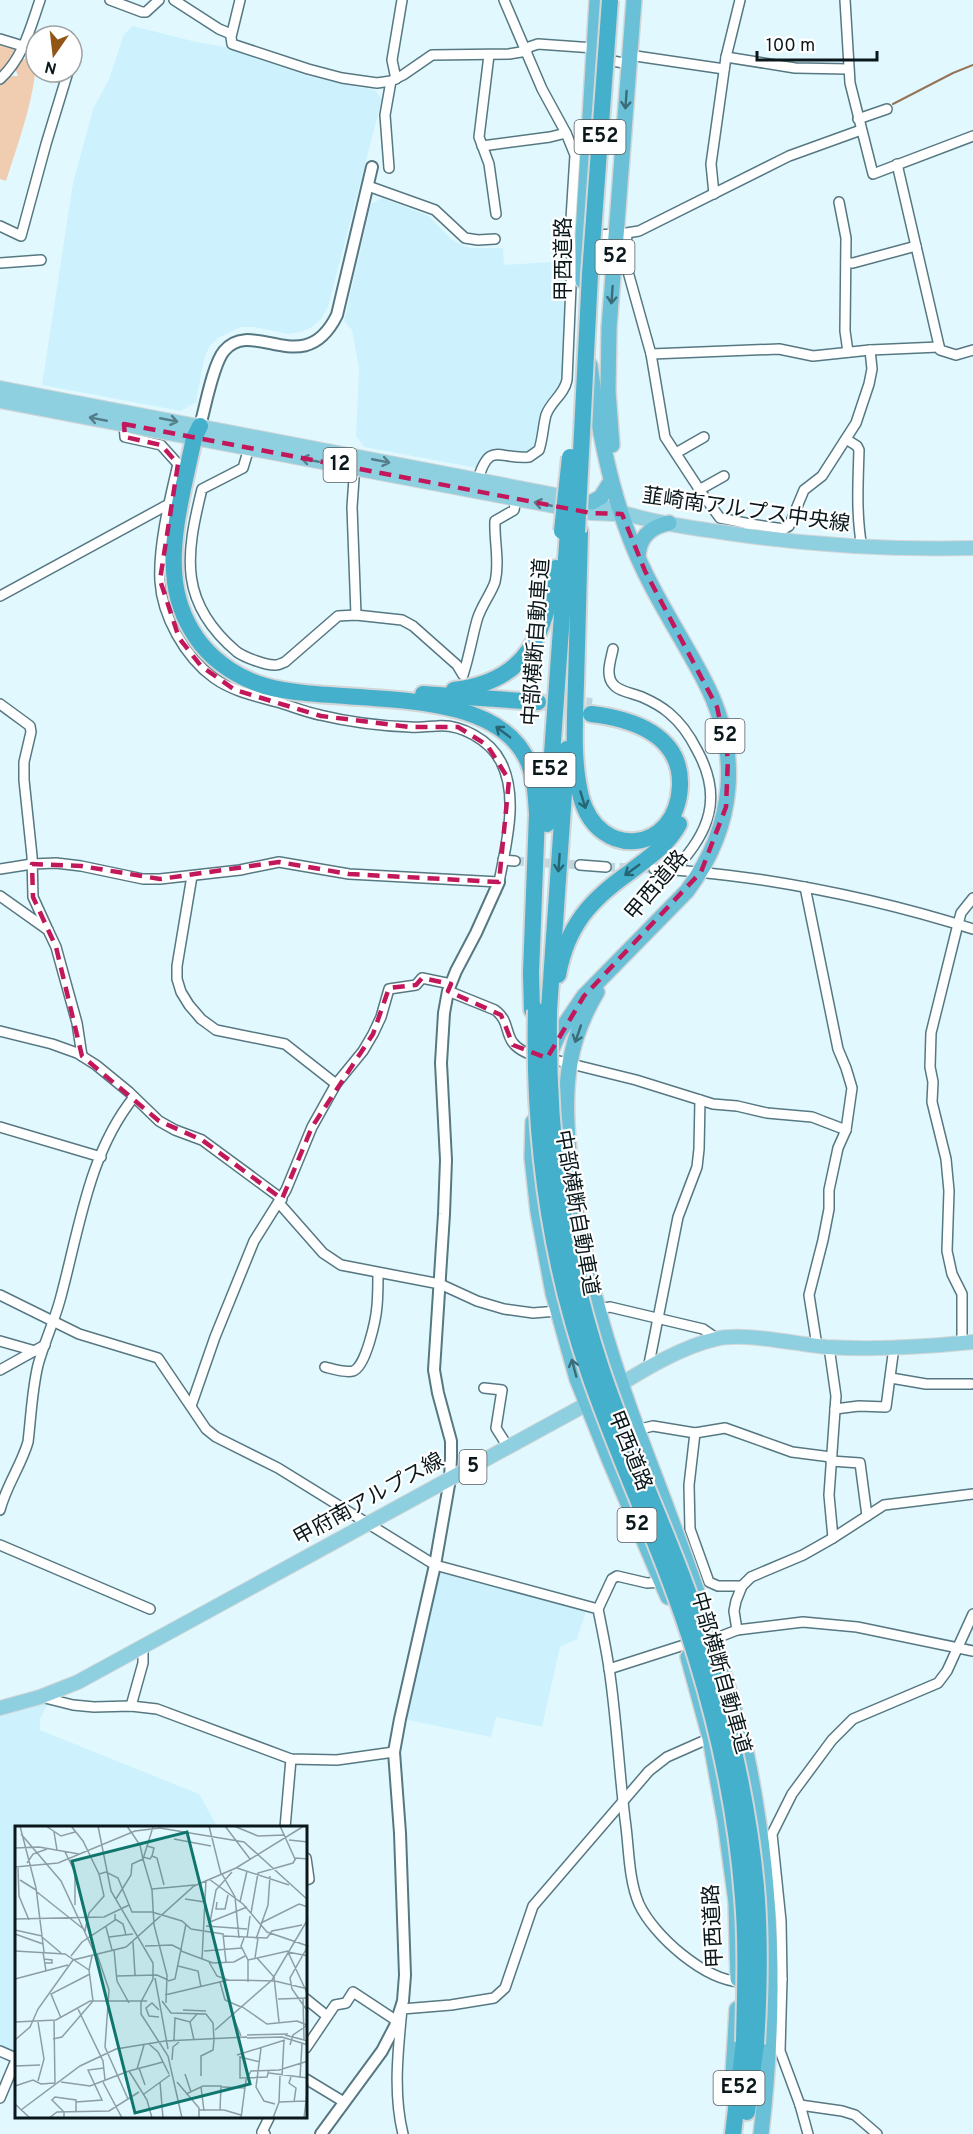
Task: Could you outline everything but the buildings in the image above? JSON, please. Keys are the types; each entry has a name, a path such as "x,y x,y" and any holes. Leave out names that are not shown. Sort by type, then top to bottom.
{"highway":[{"name":"甲西道路","path":"597,0 576,235 599,425 611,481 638,557 671,623 704,678 717,707 724,733 729,780 721,828 701,872 687,891 584,996 559,1033 540,1078 534,1108 532,1158 538,1212 558,1311 577,1379 662,1582 684,1645 710,1738 725,1821 736,1902 738,1982 733,2074 725,2134"},
{"name":"中部横断自動車道","path":"610,0 583,352 572,532 566,762 535,1072 541,1162 547,1204 569,1309 602,1410 684,1619 708,1699 729,1789 738,1844 746,1948 744,2042 733,2134"},
{"name":"甲西道路","path":"622,514 608,392 609,328 622,234 629,59 634,0"},
{"name":"中部横断自動車道","path":"572,532 580,467 590,274"},
{"path":"198,435 182,542 182,580 188,605 199,629 210,643 236,666 267,679 305,685 423,698 538,706"},
{"path":"592,502 605,492 611,481"},
{"path":"638,557 639,546 645,535 656,527 669,524"},
{"path":"423,698 493,680 505,674 526,656 534,644 547,612 572,532"},
{"path":"543,1010 576,924 596,898 669,839 678,827 688,798 690,782 687,768 673,739 662,728 648,718 632,712 592,710 629,720 644,727 667,747 674,759 680,784 675,812 669,823 651,838 628,842 607,835 591,820 580,794 577,772 572,532"},
{"path":"423,698 489,722 512,739 528,763 536,793 537,814 531,973 543,1010"},
{"name":"甲西道路","path":"630,949 608,976 586,1013 570,1064 566,1117 572,1181 579,1225 598,1309 636,1430 714,1640 747,1755 764,1856 777,1981 761,2134"},
{"name":"中部横断自動車道","path":"543,1010 558,1184 568,1244 588,1327 617,1411 696,1614 720,1696 741,1788 752,1854 759,1948 756,2044 744,2134"}],"main road":[{"name":"12","path":"0,386 90,405 249,448 478,479 592,502 622,514"},
{"name":"12","path":"0,402 355,462 516,499 591,513 622,514"},
{"name":"韮崎南アルプス中央線","path":"622,514 669,524 749,530 862,548 973,548"},
{"name":"甲府南アルプス線","path":"0,1708 40,1697 78,1682 588,1405 648,1369 698,1344 716,1338 741,1337 823,1346 894,1347 968,1342"}],"street":[{"path":"32,24 40,0"},
{"path":"110,0 146,12 159,0"},
{"path":"174,0 219,29 231,34"},
{"path":"240,0 231,34 232,44 235,46 342,78 376,83 393,80 432,55 509,54 538,44 629,59 724,69"},
{"path":"389,168 385,115 393,80 392,60 402,0"},
{"path":"478,479 486,459 491,456 497,454 523,458 534,455 539,450 549,409 565,389 572,262 576,235 575,155 542,89 504,0"},
{"path":"714,194 711,164 726,57 740,0"},
{"path":"845,0 848,69 858,119 873,174 973,136"},
{"path":"0,39 24,45"},
{"path":"0,79 8,72 24,47"},
{"path":"489,55 479,137 489,164 496,214"},
{"path":"726,57 795,68 848,69"},
{"path":"0,226 21,236 64,84"},
{"path":"858,119 887,109"},
{"path":"576,235 622,234 652,226 789,156 861,130"},
{"path":"482,146 566,133"},
{"path":"897,164 940,350 956,355 973,350"},
{"path":"198,435 219,359 230,345 246,339 280,346 299,346 317,340 332,326 337,315 372,167"},
{"path":"368,186 435,210 465,238 495,239"},
{"path":"839,202 846,238 845,331 848,352"},
{"path":"622,234 625,261 651,354 665,436 699,490 720,518 749,530 784,529 789,526 804,490 822,476 846,439 862,408 872,369 870,350"},
{"path":"846,263 916,246"},
{"path":"0,262 41,260"},
{"path":"651,354 779,349 813,356 870,350 939,347"},
{"path":"124,424 125,437 161,445 178,464 169,504 160,580 163,598 179,638 188,653 214,678 235,690 321,716 410,727 438,726 459,722 488,745 500,760 509,780 508,820 499,882 450,988 441,1038 446,1160 434,1370 451,1441 450,1479 435,1565 394,1752 405,1975 397,2076 403,2134"},
{"path":"676,453 704,437"},
{"path":"846,439 859,450 858,527 862,548"},
{"path":"249,448 243,468 202,489 193,533 190,570 193,589 204,616 212,628 243,657 276,665 285,662 338,616 356,615 402,620 413,626 458,665 463,676 473,642 476,621 483,602 495,583 498,555 494,537 495,521 514,510 516,499"},
{"path":"355,462 352,507 356,615"},
{"path":"699,490 724,476"},
{"path":"1,592 169,504"},
{"path":"613,649 610,680 614,687 651,702 669,713 683,727 700,755 711,784 712,797 705,827 692,849 675,869"},
{"path":"0,704 30,726 31,732 24,762 33,897 56,947 77,1023 82,1056"},
{"path":"503,860 515,861"},
{"path":"0,869 56,863 143,879 192,876 279,862 349,874 499,882"},
{"path":"580,865 606,867"},
{"path":"654,869 701,872 860,897 973,928"},
{"path":"192,876 177,966 179,986 189,1005 216,1030 285,1044 336,1084"},
{"path":"805,887 838,1050 852,1088 846,1130 838,1148 833,1169 829,1190 829,1209 809,1295 836,1396 829,1495 833,1538"},
{"path":"0,896 48,930"},
{"path":"968,1342 962,1294 952,1274 947,1251 949,1191 946,1160 932,1102 933,1082 930,1067 932,1033 958,924 961,913 973,898"},
{"path":"191,1406 254,1240 280,1201 312,1126 336,1084 374,1034 389,989 416,985 422,978 450,988 495,1010 505,1021 513,1046 527,1053 636,1080 713,1104 737,1106 766,1113 812,1117 846,1130"},
{"path":"0,1031 52,1044 82,1056 96,1065 159,1120 175,1130 201,1140 280,1201 331,1260 341,1265 440,1284 477,1301 504,1309 533,1313 558,1311"},
{"path":"0,1510 4,1494 28,1442 38,1367 60,1302 84,1204 100,1157 119,1116 134,1097"},
{"path":"648,1369 678,1217 697,1167 700,1100"},
{"path":"0,1127 100,1157"},
{"path":"325,1367 350,1372 357,1369 364,1356 375,1321 378,1305 378,1273"},
{"path":"0,1295 79,1334 158,1358 206,1429 216,1437 278,1468 435,1565 598,1609"},
{"path":"598,1309 610,1307 703,1329 716,1338"},
{"path":"0,1341 35,1351"},
{"path":"0,1370 45,1345"},
{"path":"836,1409 859,1406 886,1407 894,1347"},
{"path":"891,1378 926,1384 972,1384"},
{"path":"484,1388 502,1390 496,1428 508,1448"},
{"path":"636,1430 653,1426 695,1433 725,1428 792,1452 860,1463 867,1516"},
{"path":"695,1433 689,1485 690,1530 709,1582 718,1586 742,1586"},
{"path":"737,1630 734,1611 736,1601 742,1586 752,1577 803,1555 884,1505 973,1494"},
{"path":"0,1545 150,1609"},
{"path":"662,1582 647,1583 617,1576 612,1579 598,1609 609,1669 622,1803 639,1903 648,1918 680,1953 724,1980 777,1981"},
{"path":"808,2134 780,2051 777,1981 780,1921 772,1834 792,1794 832,1740 853,1719 938,1683 947,1671 973,1614"},
{"path":"609,1669 684,1645 714,1640 737,1630 803,1622 857,1628 973,1651"},
{"path":"131,1706 143,1663 142,1647"},
{"path":"40,1697 73,1705 157,1709 291,1759 337,1760 394,1752"},
{"path":"402,2009 451,2005 494,1998 505,1988 533,1906 649,1772 668,1757 710,1738"},
{"path":"285,1826 291,1759"},
{"path":"308,2045 335,2006 346,2003 353,1992 397,2021"},
{"path":"308,2001 327,2016"},
{"path":"321,2134 382,2051 402,2009"},
{"path":"0,2051 15,2058"},
{"path":"0,2098 15,2061"},
{"path":"308,2080 344,2103"},
{"path":"800,2105 842,2110 855,2115 877,2134"},
{"path":"266,2134 262,2132 268,2119"}],"highlighted area":[{"path":"124,424 591,513 622,514 645,571 717,707 728,758 726,807 701,872 584,996 547,1058 513,1045 501,1015 448,991 451,984 422,978 416,985 389,988 373,1034 312,1127 282,1199 202,1140 159,1121 82,1056 56,947 33,897 32,864 81,866 160,879 279,862 349,874 499,882 509,780 487,745 458,727 410,727 321,716 235,690 201,666 179,638 160,580 178,464 161,445 125,437"}],"shaded area":[{"path":"133,26 226,47 304,75 375,90 382,99 328,307 321,319 312,327 300,332 288,334 254,327 241,327 218,338 209,347 204,360 196,402 181,411 42,385 73,183 93,109 109,79 124,34"},
{"path":"0,39 24,45 15,63 24,59 24,84 34,84 6,181 0,179 0,85 10,76 18,76 14,65 0,79"},
{"path":"382,198 429,216 451,239 464,246 503,248 504,265 567,261 563,380 536,445 530,452 494,450 481,458 477,468 364,447 356,436 359,369 352,330 344,321 371,204"},
{"path":"443,1571 586,1611 577,1639 560,1647 542,1727 496,1717 491,1737 403,1719 437,1574"},
{"path":"48,1703 40,1719 40,1730 199,1794 217,1826 15,1826 15,2054 0,2046 0,1711"}],"waterway":[{"path":"893,104 973,65"}],"tunnel":[{"path":"538,702 592,706"},
{"path":"515,861 580,865"},
{"path":"606,867 654,869"}]}
